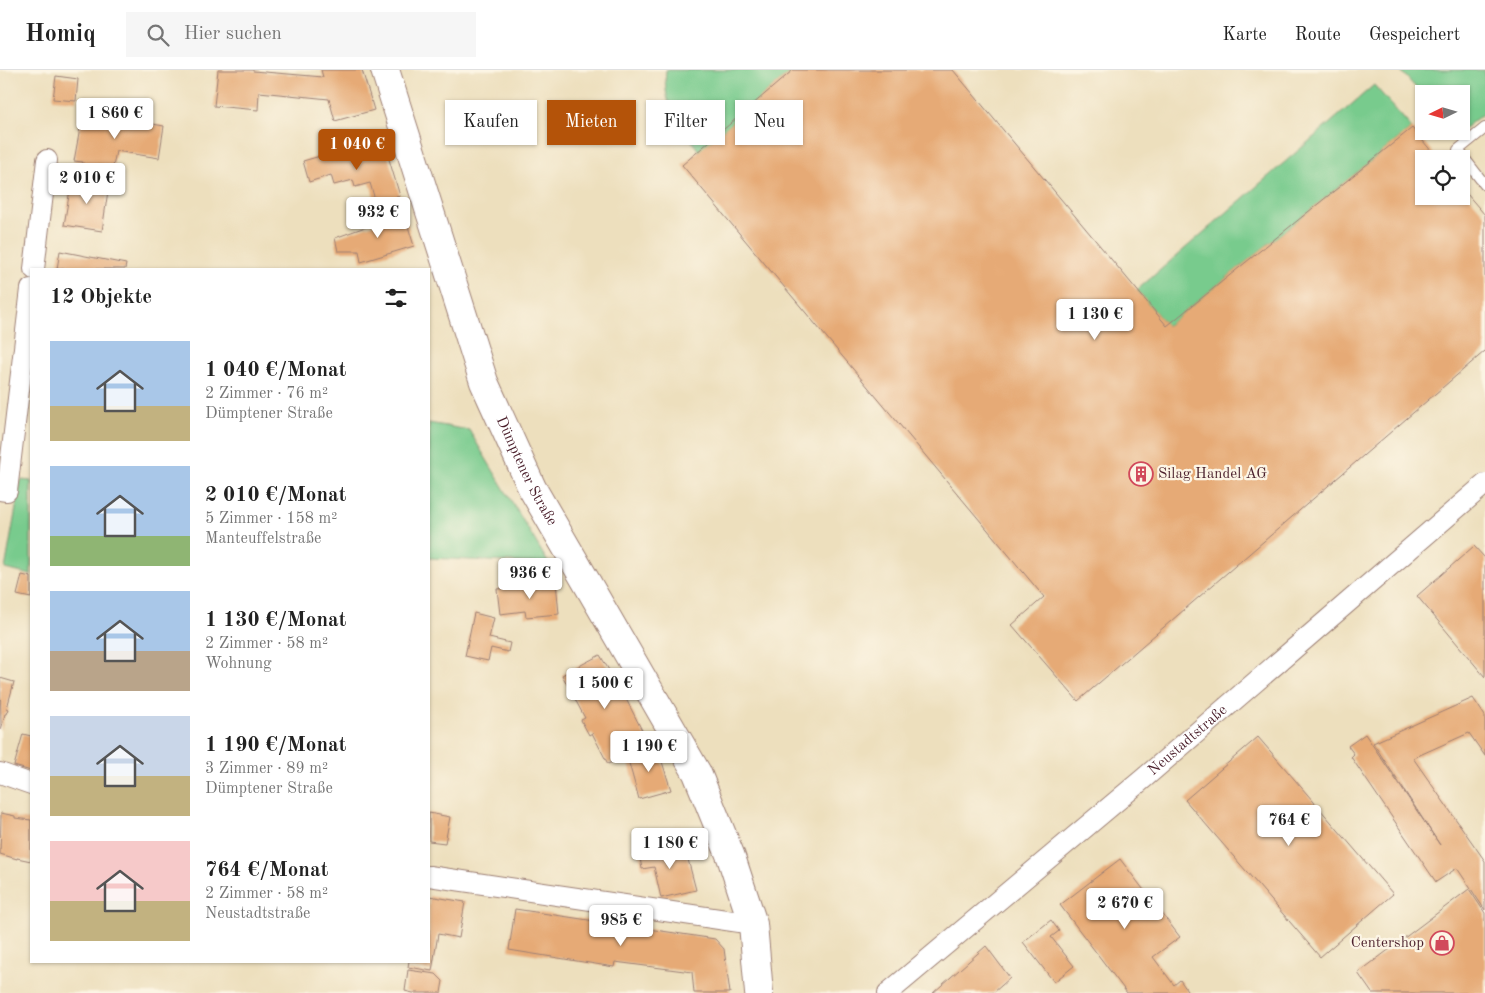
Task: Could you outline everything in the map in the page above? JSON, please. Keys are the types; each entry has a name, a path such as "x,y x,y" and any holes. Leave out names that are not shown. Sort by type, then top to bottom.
{"street":[{"name":"Dümptener Straße","path":"385,70 484,382 532,488 697,773 731,857 753,924 759,993"},
{"path":"34,268 47,160"},
{"path":"4,491 30,296"},
{"name":"Neustadtstraße","path":"888,993 1143,778 1485,484"},
{"path":"0,773 30,784"},
{"path":"430,876 753,924"},
{"path":"758,966 769,987 776,993"}],"lane":[{"path":"1485,128 1458,150 1485,184"}],"green space":[{"path":"666,70 793,70 758,100 735,100 735,120 725,129 725,100 668,100 665,83"},
{"path":"1400,70 1485,70 1485,112 1470,124 1470,85 1415,85 1415,87"},
{"path":"1374,85 1412,128 1167,326 1137,290"},
{"path":"695,145 706,145 699,151"},
{"path":"430,423 469,430 549,564 430,558"},
{"path":"21,480 30,481 30,575 5,569"}],"building":[{"path":"218,70 253,70 323,77 321,70 362,70 374,110 335,121 329,99 259,92 258,110 214,106"},
{"name":"Silag Handel AG","path":"793,70 953,70 1167,326 1412,128 1415,132 1415,140 1422,140 1430,150 1415,150 1415,205 1470,205 1470,198 1485,215 1485,351 1078,701 1012,625 1044,597 682,165 705,145 725,145 725,128 735,120 735,145 803,145 803,100 758,100"},
{"path":"56,76 78,79 76,101 53,99"},
{"path":"83,112 164,126 159,158 116,151 113,167 97,165 96,171 82,168 83,162 74,161"},
{"path":"385,146 400,196 376,203 370,183 355,187 353,180 334,185 331,175 309,182 303,161 348,148 350,156"},
{"path":"72,178 109,184 102,231 64,225"},
{"path":"404,213 414,246 361,262 359,251 338,251 335,238"},
{"path":"60,251 126,264 125,268 57,268"},
{"path":"1474,546 1485,558 1485,677 1417,596"},
{"path":"22,575 30,577 30,598 17,595"},
{"path":"556,582 559,614 526,617 525,611 500,614 497,589"},
{"path":"474,613 494,618 489,638 510,643 508,652 491,648 488,661 465,656"},
{"path":"600,655 625,697 649,744 608,764 592,733 589,735 581,720 585,718 562,675"},
{"path":"0,678 14,682 7,708 9,709 7,714 5,714 1,730"},
{"path":"1473,698 1485,716 1485,756 1469,733 1413,758 1485,861 1485,910 1457,868 1436,882 1351,757 1354,754 1348,746 1365,734 1440,845 1373,743"},
{"path":"23,734 30,736 30,771 14,766"},
{"path":"1258,737 1393,894 1320,957 1185,800"},
{"path":"657,746 671,790 639,799 627,756"},
{"path":"1,813 15,816 15,818 30,820 30,861 0,854"},
{"path":"430,813 450,817 445,843 430,841"},
{"path":"684,844 696,890 661,898 654,867 642,869 639,853"},
{"path":"1120,859 1180,937 1153,957 1174,985 1180,980 1189,993 1127,993 1060,905"},
{"name":"Centershop","path":"1469,889 1485,913 1485,993 1372,993 1358,973"},
{"path":"430,896 465,902 459,938 438,934 432,971 408,967 409,963 430,963"},
{"path":"515,909 715,939 724,949 730,993 694,993 692,972 615,962 614,967 509,950"},
{"path":"1051,920 1059,931 1051,937 1074,966 1054,982 1023,942"},
{"path":"986,946 1010,978 993,993 933,993"},
{"path":"408,970 436,974 443,981 441,993 413,993 405,991"}],"place":[{"name":"Silag Handel AG","path":"1141,474"},
{"name":"Centershop","path":"1442,943"}]}
